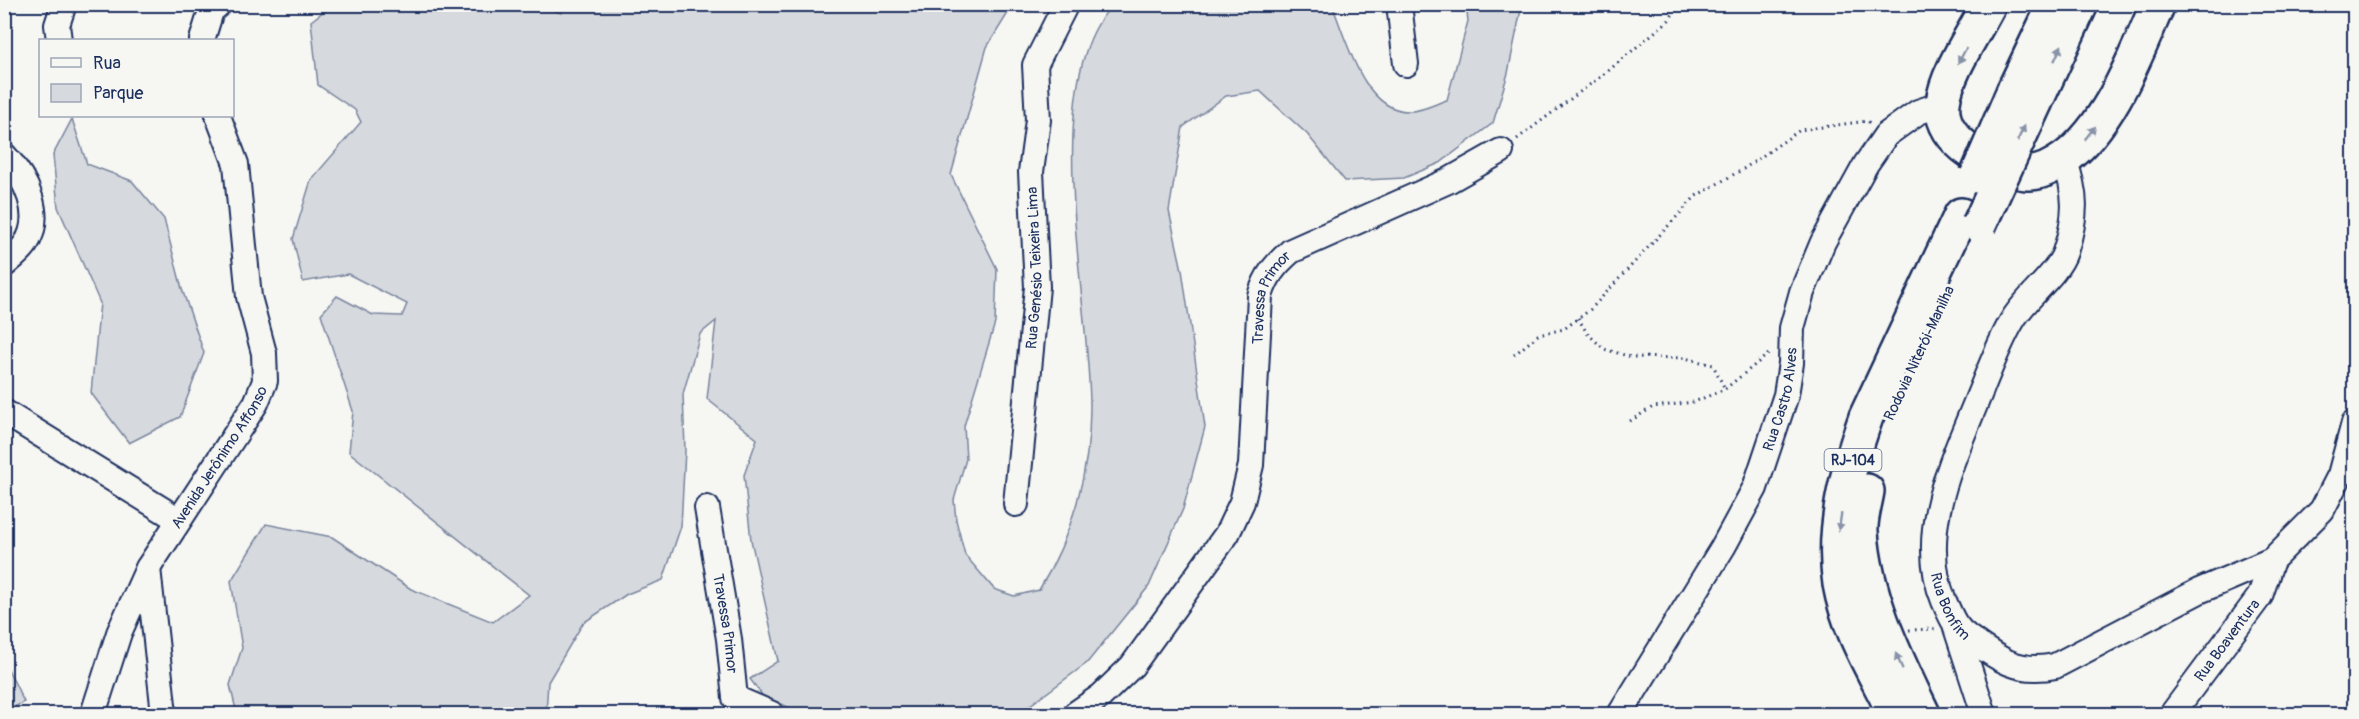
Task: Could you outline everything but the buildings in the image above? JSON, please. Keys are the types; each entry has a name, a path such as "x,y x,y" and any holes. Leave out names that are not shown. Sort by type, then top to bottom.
{"highway":[{"path":"1989,4 1948,84 1942,104 1948,127 1956,140 1995,163 2029,173 2045,170 2064,159 2096,127 2132,64 2158,4"},
{"name":"Rodovia Niterói-Manilha","path":"1923,714 1886,631 1872,589 1861,531 1869,477 1885,425 1970,220 2025,95 2055,4"},
{"name":"Rodovia Niterói-Manilha","path":"2025,95 2080,4"},
{"name":"Rodovia Niterói-Manilha","path":"1896,714 1854,631 1840,583 1838,527 1856,444 1866,417 1970,220"}],"street":[{"path":"59,39 57,25 64,4"},
{"path":"202,39 211,11 219,4"},
{"name":"Rua Genésio Teixeira Lima","path":"1016,504 1036,287 1031,172 1038,120 1035,65 1066,4"},
{"path":"1399,4 1406,64"},
{"name":"Rua Castro Alves","path":"1620,714 1723,547 1755,488 1786,395 1791,363 1792,328 1802,292 1823,242 1866,164 1886,135 1918,112 1942,104"},
{"name":"Avenida Jerônimo Affonso","path":"93,714 119,633 148,568 256,403 265,381 264,353 249,297 236,164 218,117"},
{"name":"Travessa Primor","path":"1075,714 1101,696 1132,666 1227,534 1242,502 1251,465 1260,296 1265,278 1291,251 1448,181 1501,151"},
{"path":"4,155 28,188 33,210 26,243 4,265"},
{"name":"Rua Bonfim","path":"2064,159 2074,186 2073,226 2064,255 2013,320 1957,448 1939,500 1933,553 1938,585 1956,628 1988,651 2013,665 2036,670 2055,666 2199,591 2272,560 2347,482 2355,423"},
{"path":"4,411 179,520"},
{"name":"Travessa Primor","path":"707,508 729,639 735,706 772,714"},
{"name":"Rua Boaventura","path":"2172,714 2260,596 2272,560"},
{"path":"148,568 164,714"},
{"path":"1956,628 1984,714"}],"path":[{"path":"1501,151 1608,71 1669,20 1679,4"},
{"path":"1514,355 1538,334 1564,328 1591,309 1696,196 1745,168 1800,130 1867,121 1886,135"},
{"path":"1578,318 1587,333 1604,349 1630,357 1685,358 1713,365 1725,389"},
{"path":"1630,421 1653,407 1694,402 1725,389 1766,358 1792,328"},
{"path":"1886,631 1956,628"}],"green space":[{"path":"535,4 561,13 564,4 1013,5 987,47 951,175 997,269 995,323 964,426 966,459 954,500 956,520 965,555 994,589 1014,596 1039,590 1051,570 1070,526 1087,456 1090,408 1074,196 1073,138 1078,84 1091,38 1114,4 1332,5 1359,72 1369,87 1381,100 1395,109 1411,111 1447,100 1468,21 1466,5 1522,5 1508,73 1493,123 1440,163 1404,178 1345,181 1307,134 1260,91 1226,96 1183,127 1169,211 1182,270 1205,427 1183,509 1149,586 1087,663 1018,714 803,714 762,695 750,679 778,661 751,540 744,475 757,439 707,399 716,321 700,334 683,394 685,450 681,526 663,580 627,594 583,623 548,682 546,714 484,714 482,709 471,714 237,714 230,685 242,648 231,581 266,524 332,537 411,589 493,622 529,595 349,452 353,411 321,314 337,296 373,315 402,316 407,304 348,274 303,282 293,239 311,180 361,122 355,110 318,85 311,21 332,5"},
{"path":"72,119 87,164 132,181 164,219 182,289 204,353 180,417 129,443 91,393 100,303 58,207 53,155"},
{"path":"5,663 24,702 4,712"}]}
